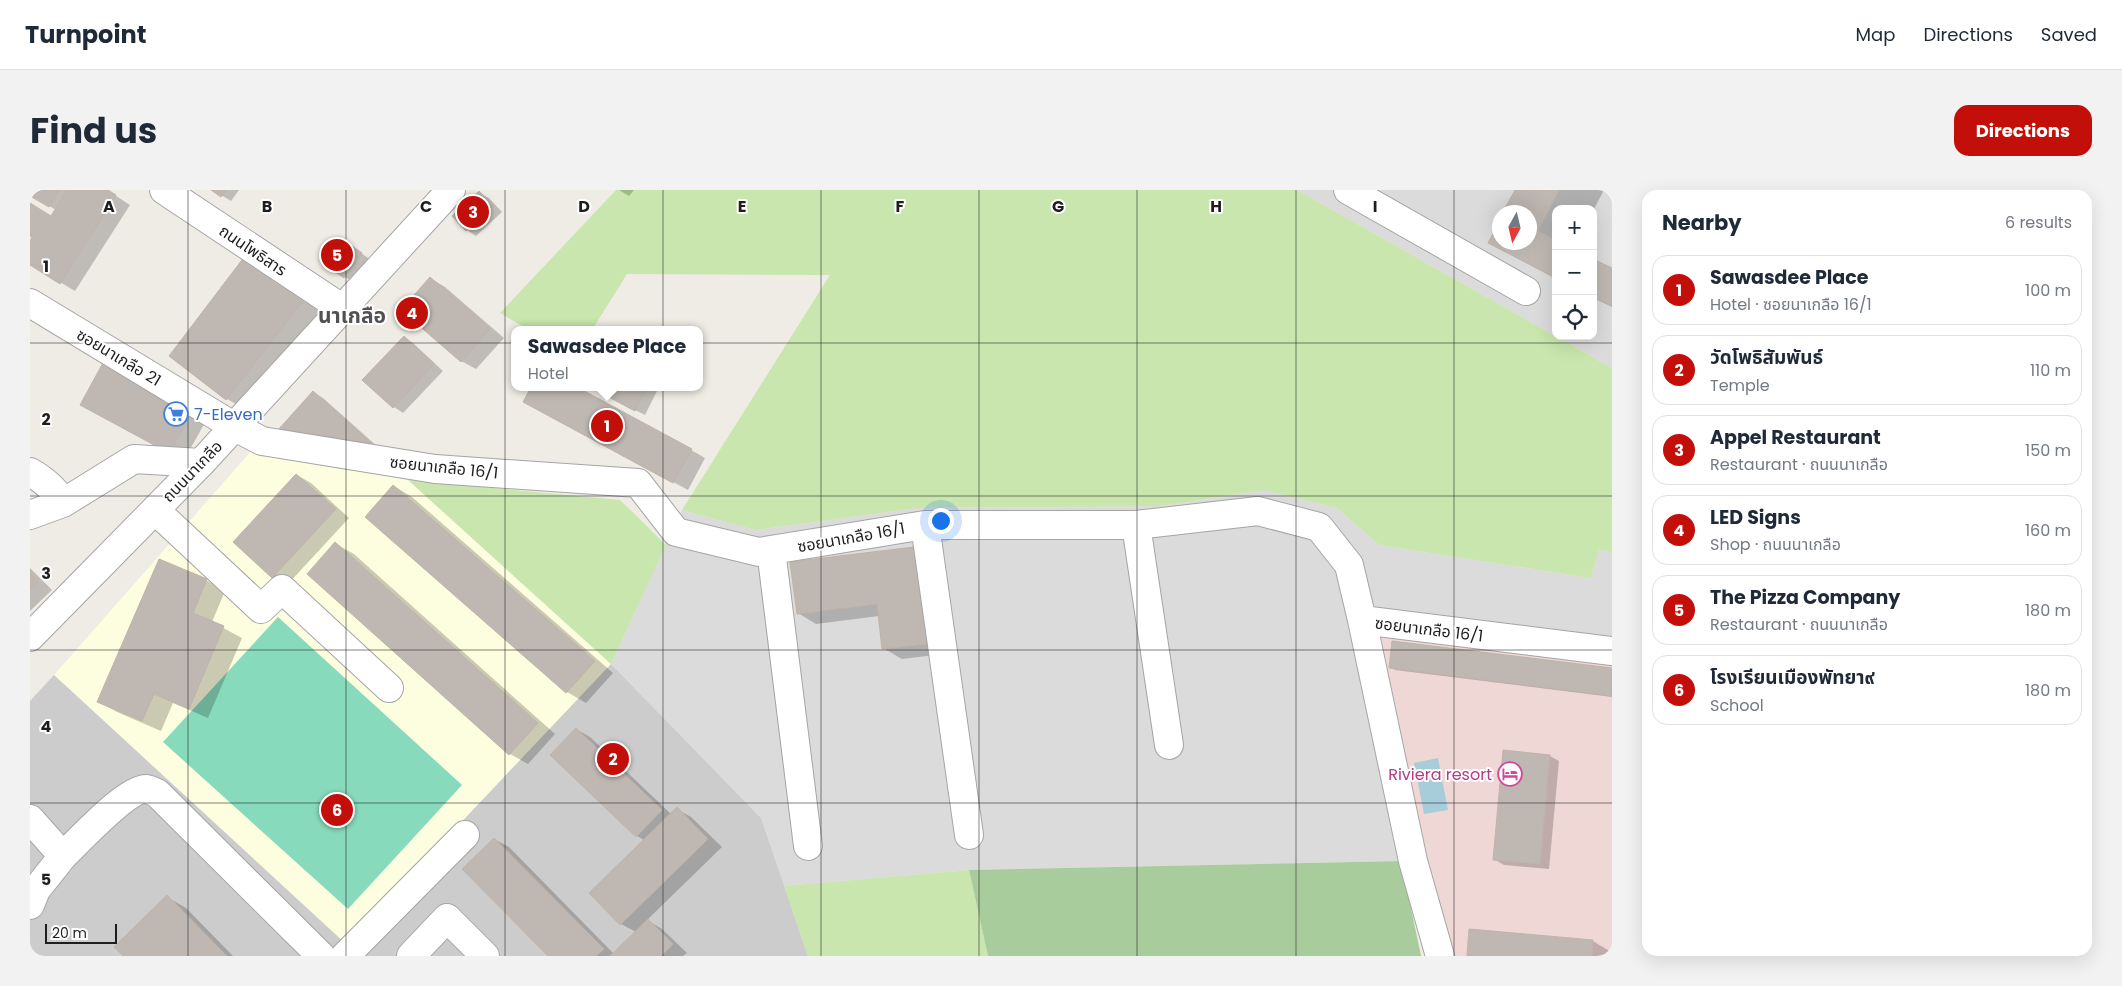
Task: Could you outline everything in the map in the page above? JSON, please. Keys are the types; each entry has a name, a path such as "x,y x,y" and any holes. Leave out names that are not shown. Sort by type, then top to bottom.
{"street":[{"name":"ถนนโพธิสาร","path":"164,190 342,310"},
{"name":"ถนนนาเกลือ","path":"30,637 235,427 451,190"},
{"path":"1348,190 1526,291"},
{"name":"ซอยนาเกลือ 21","path":"30,303 235,427"},
{"name":"ซอยนาเกลือ 16/1","path":"235,427 262,441 435,469 638,484 676,532 759,552 925,524 1136,525 1258,512 1319,527 1348,565 1362,620 1612,651"},
{"path":"30,514 63,503 134,459 201,463"},
{"path":"30,472 42,479 57,493 63,503"},
{"path":"155,510 261,609 282,589 389,688"},
{"path":"925,524 969,835"},
{"path":"1136,525 1169,745"},
{"path":"771,550 808,846"},
{"path":"1362,620 1413,861 1440,956"},
{"path":"30,905 36,890 64,856 110,810 137,792 146,789 157,793 321,956"},
{"path":"30,819 64,856"},
{"path":"345,956 465,835"},
{"path":"411,956 447,918 485,956"}],"shaded area":[{"path":"1297,190 1612,190 1612,368 1562,340 1597,340 1597,205 1552,205 1552,334"},
{"path":"253,449 408,480 611,664 346,944 54,675"},
{"path":"1264,490 1337,508 1379,545 1591,578 1599,548 1612,552 1612,659 1372,630 1351,639 1401,861 969,870 784,886 761,818 611,664 682,510 755,530 917,508 1161,506"},
{"name":"Riviera resort","path":"1372,630 1612,659 1612,956 1451,956"},
{"path":"611,664 761,818 808,956 30,956 30,701 54,675 346,944"}],"green space":[{"path":"616,190 1297,190 1552,334 1552,340 1562,340 1612,368 1612,552 1599,549 1591,578 1379,545 1337,508 1264,490 1161,506 917,508 755,530 682,510 830,275 627,274 594,326 522,326 500,313"},
{"path":"408,480 620,500 666,545 611,664"},
{"path":"278,617 462,785 348,909 163,742"},
{"path":"1401,861 1421,956 988,956 969,870"},
{"path":"969,870 988,956 808,956 784,886"}],"water":[{"path":"1438,758 1448,810 1424,814 1414,763"}],"building":[{"path":"30,190 59,190 49,207 30,196"},
{"path":"67,190 108,190 116,195 60,284 30,265 30,241 32,237 30,236 30,203 51,216"},
{"path":"211,190 226,190 221,197"},
{"path":"1515,190 1559,190 1538,231 1552,238 1552,276 1502,250 1537,250 1537,205 1507,205"},
{"path":"479,191 493,206 466,231 452,216"},
{"path":"1492,235 1492,245 1488,243"},
{"path":"341,238 362,253 344,278 323,263"},
{"path":"248,252 306,297 226,400 169,356"},
{"path":"1597,261 1612,268 1612,306 1597,299"},
{"path":"430,277 490,329 461,362 401,310"},
{"path":"404,336 434,364 393,408 362,380"},
{"path":"104,361 193,410 169,453 80,405"},
{"path":"313,391 371,443 278,430"},
{"path":"529,391 584,391 692,449 673,483 523,402"},
{"path":"599,391 645,391 635,411"},
{"path":"296,474 336,509 272,578 233,542"},
{"path":"393,485 595,661 566,693 365,517"},
{"path":"335,542 538,723 509,755 307,574"},
{"path":"922,546 934,643 882,649 877,604 797,614 790,562"},
{"path":"159,559 207,579 193,613 224,626 189,709 154,694 142,721 97,702"},
{"path":"30,573 38,582 30,590"},
{"path":"1392,641 1612,668 1611,696 1389,668"},
{"path":"576,728 662,810 636,837 550,755"},
{"path":"1503,750 1550,755 1540,864 1493,860"},
{"path":"677,807 708,839 620,925 589,893"},
{"path":"494,838 604,949 596,956 548,956 462,869"},
{"path":"167,895 227,956 123,956 114,947"},
{"path":"648,919 673,944 661,956 610,956"},
{"path":"1469,929 1593,940 1592,956 1467,956"}],"place":[{"name":"Appel Restaurant","path":"473,212"},
{"name":"The Pizza Company","path":"337,255"},
{"name":"LED Signs","path":"412,313"},
{"name":"7-Eleven","path":"176,414"},
{"name":"Sawasdee Place","path":"607,426"},
{"name":"วัดโพธิสัมพันธ์","path":"613,759"},
{"name":"Riviera resort","path":"1510,774"},
{"name":"โรงเรียนเมืองพัทยา๙","path":"337,810"}],"district":[{"name":"นาเกลือ","path":"352,316"}]}
